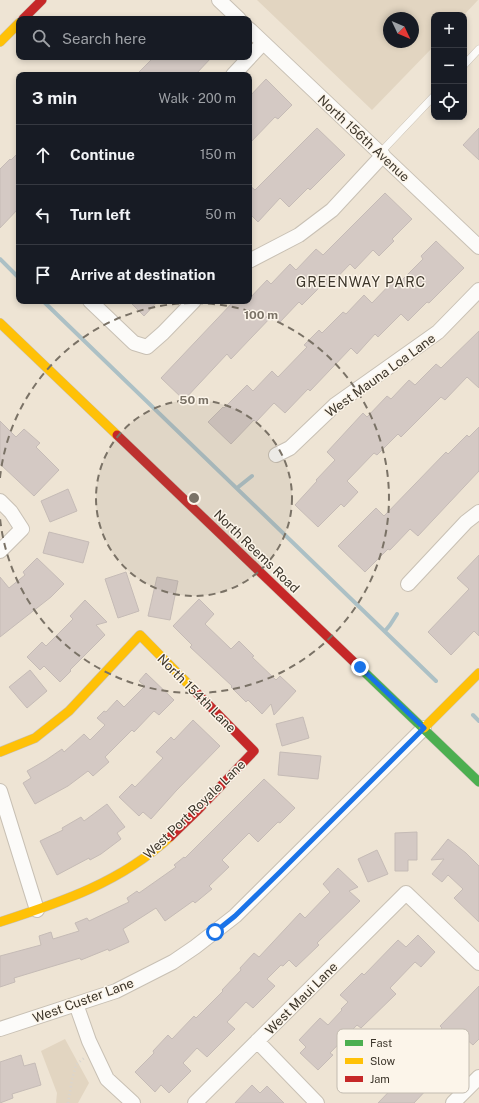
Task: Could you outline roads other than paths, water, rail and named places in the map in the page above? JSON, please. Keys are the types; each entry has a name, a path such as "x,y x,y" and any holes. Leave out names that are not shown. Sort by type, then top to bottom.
{"street":[{"path":"26,16 42,0"},
{"path":"219,0 236,16"},
{"path":"0,42 16,26"},
{"name":"North 156th Avenue","path":"252,32 479,247"},
{"path":"252,54 263,42"},
{"path":"236,72 247,60"},
{"path":"252,260 299,234 332,210 381,154"},
{"name":"West Mauna Loa Lane","path":"276,455 290,448 335,405 438,332 479,290"},
{"path":"93,304 134,343 147,346 163,333 191,304"},
{"name":"North Reems Road","path":"0,322 479,782"},
{"path":"0,501 12,512 22,529 0,551"},
{"path":"408,584 466,522 479,512"},
{"name":"North 154th Lane","path":"0,752 35,738 64,716 140,635 254,751"},
{"name":"West Custer Lane","path":"0,1029 116,991 173,962 215,932 235,916 269,883 479,673"},
{"name":"West Port Royale Lane","path":"0,922 37,910 114,878 136,864 194,813 254,751"},
{"path":"0,792 37,910"},
{"name":"West Maui Lane","path":"195,1103 406,893 479,963"},
{"path":"76,1004 94,1051 107,1079 133,1103"},
{"path":"257,1041 317,1103"},
{"path":"469,1087 479,1077"},
{"path":"453,1103 463,1093"}],"lane":[{"path":"467,62 479,49"},
{"path":"381,154 431,99"}],"waterway":[{"path":"0,259 16,275"},
{"path":"46,304 436,681"},
{"path":"237,488 252,476"},
{"path":"385,631 397,614"},
{"path":"473,715 479,721"}],"district":[{"name":"GREENWAY PARC","path":"361,282"}]}
